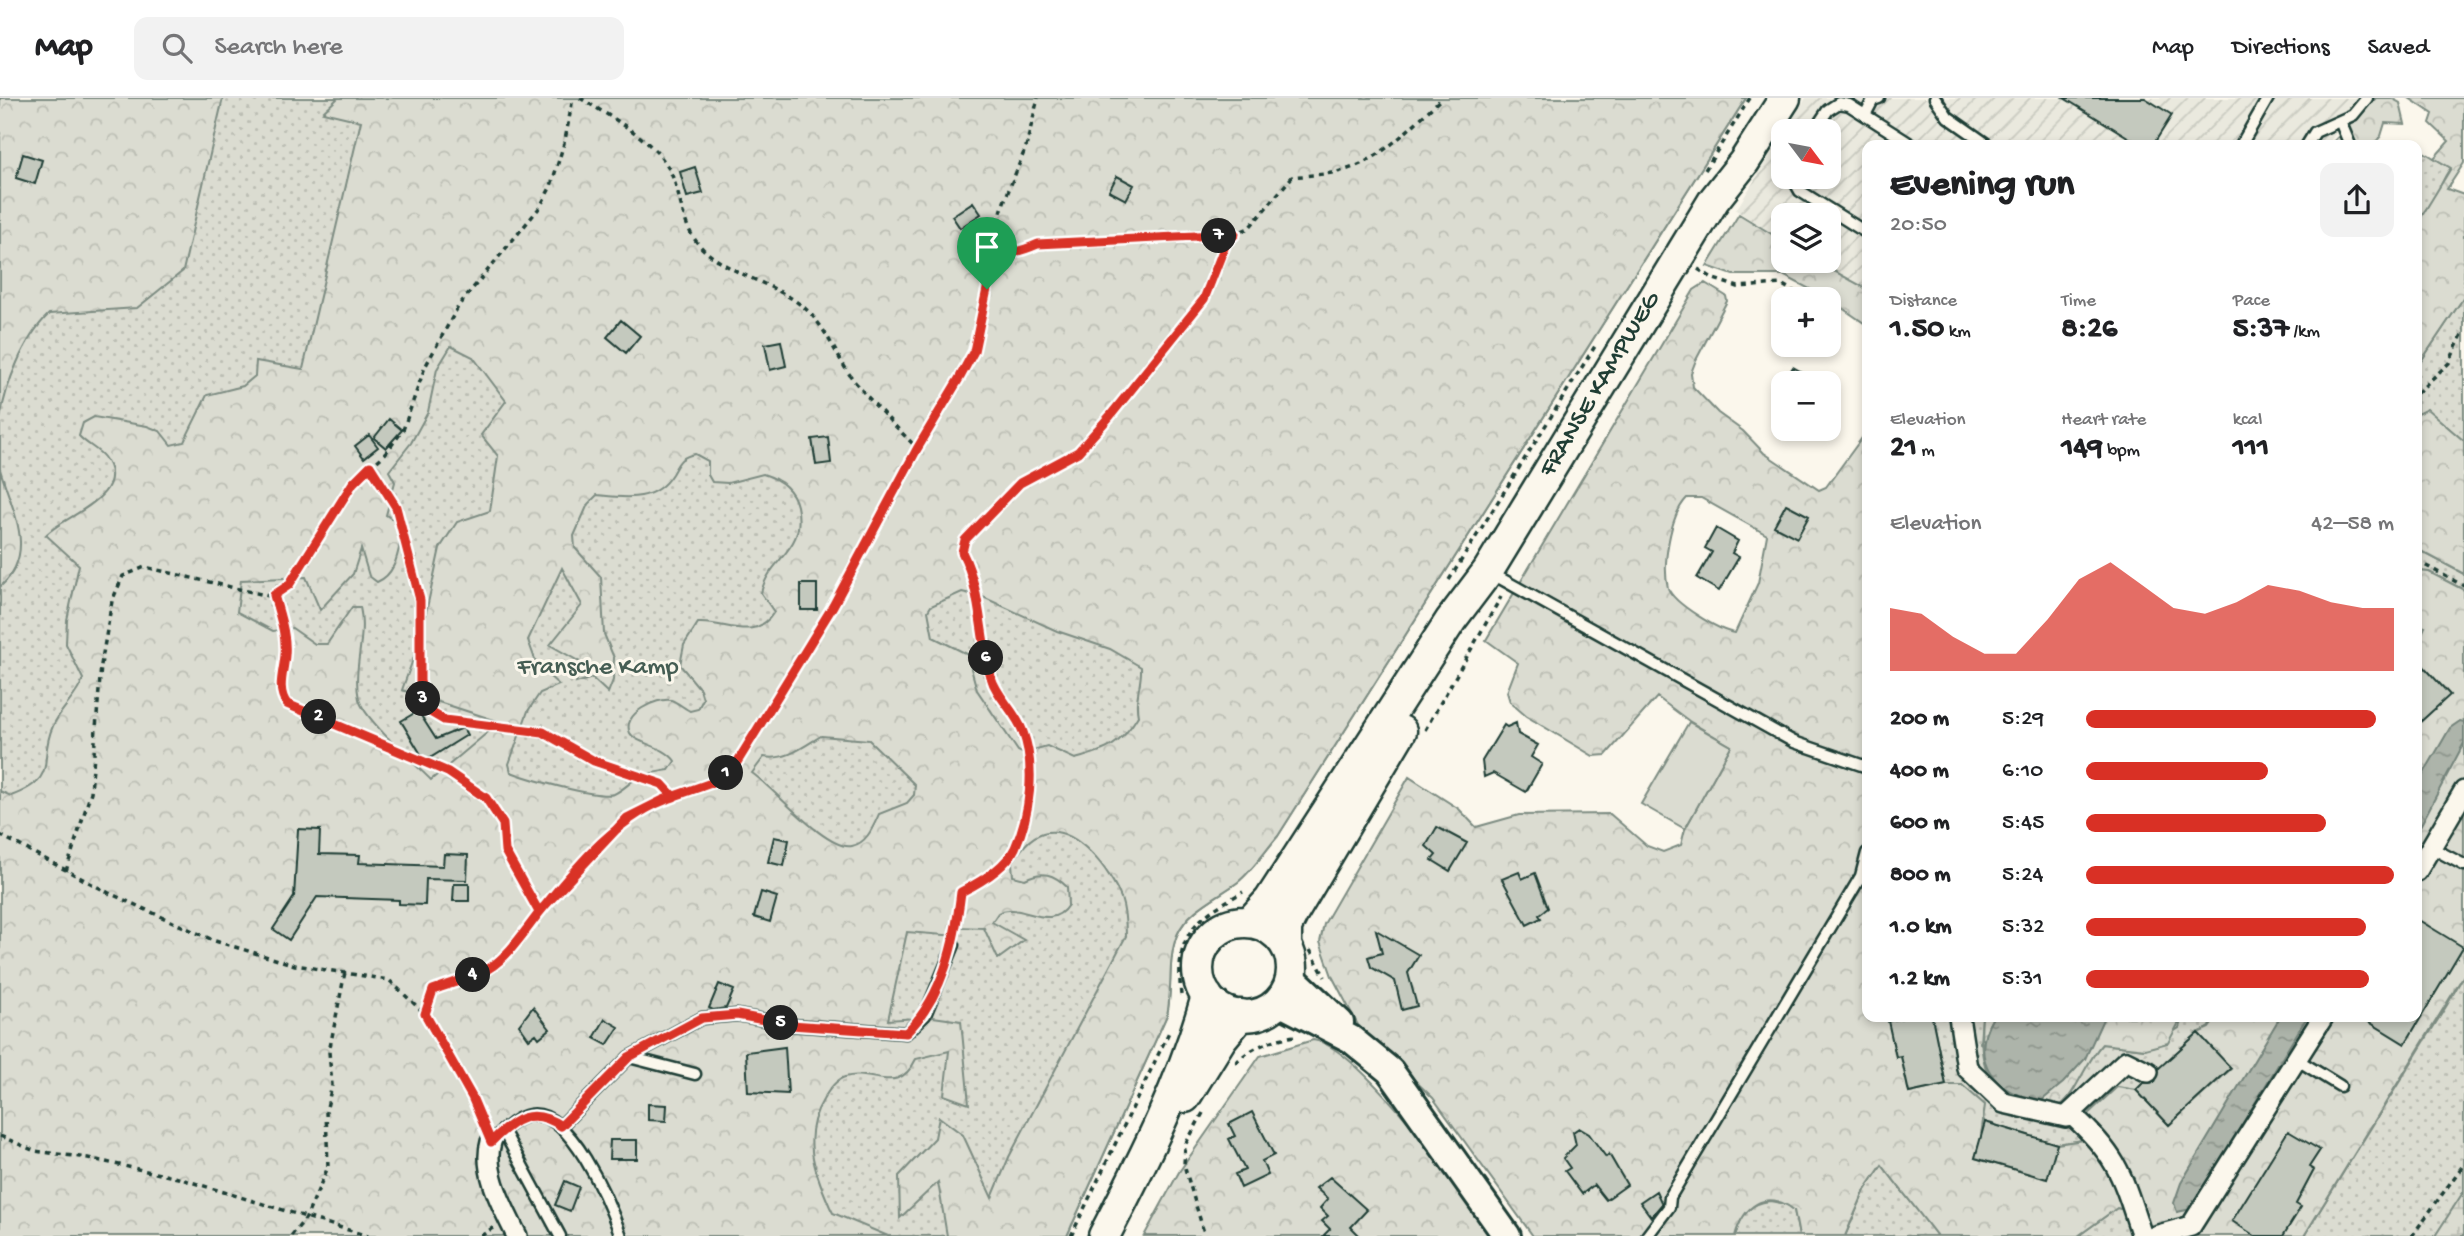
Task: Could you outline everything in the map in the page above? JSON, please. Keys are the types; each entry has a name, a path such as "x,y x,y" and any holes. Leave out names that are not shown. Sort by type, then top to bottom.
{"main road":[{"name":"FRANSE KAMPWEG","path":"1714,200 1734,156 1769,98"},
{"name":"FRANSE KAMPWEG","path":"1250,922 1270,900 1451,620 1488,571 1714,200 1744,162 1785,98"},
{"name":"FRANSE KAMPWEG","path":"1296,944 1286,927 1293,913 1463,626 1488,571"},
{"path":"1250,922 1267,927 1296,944 1293,970 1285,989 1268,1010 1241,1015 1222,1010 1207,996 1199,975 1204,946 1224,926 1250,922"},
{"path":"1285,989 1390,1071 1507,1236"},
{"path":"1151,1147 1199,1026 1207,996"},
{"path":"1104,1236 1151,1147 1221,1039 1241,1015"}],"street":[{"path":"2422,863 2464,791"},
{"path":"1960,1022 1966,1068 2004,1103 2066,1116 2126,1061 2148,1072"},
{"path":"2155,1236 2191,1226 2320,1022"},
{"path":"2071,1114 2101,1142 2118,1167 2142,1236"},
{"path":"497,1136 487,1155 492,1179 517,1236"}],"lane":[{"path":"1865,115 1872,100 1879,98"},
{"path":"1936,98 1948,117 1981,140"},
{"path":"2244,140 2268,98"},
{"path":"2310,140 2315,132 2354,115 2367,98"},
{"path":"1822,119 1828,110 1839,103 1849,104 1904,140"},
{"path":"2340,121 2348,140"},
{"path":"1799,189 1862,230"},
{"path":"1488,571 1522,587 1794,742 1862,765"},
{"path":"2432,848 2464,865"},
{"path":"1647,1236 1669,1207 1670,1197 1862,872"},
{"path":"561,1126 629,1057 702,1018 737,1015 791,1025 906,1033 925,1015 954,945"},
{"path":"629,1057 695,1074"},
{"path":"2296,1058 2340,1086"},
{"path":"560,1236 497,1136 527,1115 546,1116 561,1126 590,1165 621,1236"}],"path":[{"path":"66,871 91,792 101,665 112,601 123,576 145,567 164,569 257,594 274,595 289,585 353,483 385,454 403,430 425,367 459,306 540,207 551,186 565,140 573,98"},
{"path":"580,98 642,139 662,159 676,187 685,223 702,249 741,273 779,290 808,312 822,326 854,380 917,449"},
{"path":"425,1014 433,990 489,968 518,940 539,912 627,818 717,781 736,764 833,606 917,449 974,351 987,289 990,251 1004,202 1026,147 1038,98"},
{"path":"990,251 1001,254 1038,244 1235,234 1249,228 1292,177 1341,171 1366,162 1385,150 1442,98"},
{"path":"954,945 961,892 981,883 1014,850 1026,810 1031,775 1024,734 1010,706 992,684 984,652 975,577 962,552 965,540 1020,483 1078,452 1110,416 1204,299 1226,243 1235,234"},
{"path":"1679,257 1714,279 1738,286 1781,284 1786,287"},
{"path":"2422,388 2449,363 2464,330"},
{"path":"370,466 396,507 420,600 420,681 427,710 444,720 543,732 594,761 662,784 674,797"},
{"path":"2422,564 2464,586"},
{"path":"274,595 284,633 286,652 281,686 282,696 287,704 448,772 486,798 503,824 505,851 539,912"},
{"path":"0,836 66,871 215,940 295,965 389,980 425,1014 497,1136"},
{"path":"1296,944 1325,977"},
{"path":"291,1236 306,1219 328,1167 326,1112 331,1085 329,1052 345,972"},
{"path":"1232,1068 1245,1052 1286,1037"},
{"path":"1205,1236 1184,1165 1185,1145 1206,1109"},
{"path":"0,1136 35,1152 88,1158 178,1178 368,1236"},
{"path":"2412,1236 2464,1164"}],"shaded area":[{"path":"1806,98 2362,98 2331,140 1862,140 1862,293 1832,273 1841,273 1841,203 1771,203 1771,233 1736,210 1771,154 1771,189 1841,189 1841,119 1793,119"}],"green space":[{"name":"Fransche Kamp","path":"0,98 1746,98 1278,836 1238,882 1204,904 1182,926 1172,955 1167,1015 1067,1236 0,1236"},
{"path":"0,98 223,98 183,271 137,308 49,314 31,336 17,363 0,419"},
{"name":"Fransche Kamp","path":"338,98 1746,98 1278,836 1238,882 1204,904 1182,926 1172,955 1167,1015 1067,1236 947,1236 938,1182 900,1218 899,1176 935,1138 939,1117 963,1135 992,1198 1009,1157 1126,936 1122,903 1116,887 1101,864 1080,843 1055,832 1038,835 1025,845 1012,863 1013,876 1025,879 1042,874 1052,876 1067,887 1068,905 1061,913 1052,917 1015,910 998,913 992,922 1024,940 998,959 984,928 957,927 957,936 907,932 888,1020 933,1017 961,1021 969,1104 944,1095 949,1051 916,1059 901,1077 893,1079 855,1075 841,1078 816,1113 811,1140 812,1154 819,1180 833,1213 888,1236 0,1236 0,791 11,796 27,789 42,775 53,726 83,679 66,644 67,620 79,565 46,535 92,503 103,494 110,483 111,471 104,457 79,436 83,423 94,417 147,426 160,431 171,445 184,442 207,395 243,386 255,376 256,361 303,369 361,121 323,112","holes":["451,346 473,357 506,401 481,435 498,456 490,511 457,522 440,548 420,640 402,690 500,722 431,780 379,729 359,699 357,676 362,630 360,607 352,607 327,644 315,644 292,628 273,631 237,612 241,580 306,577 320,610 353,574 361,549 369,576 377,582 390,572 404,527 386,515 395,482 389,471 411,443 428,412 437,369","695,454 708,461 708,475 712,482 728,483 763,474 780,482 792,495 799,521 797,534 771,571 761,593 774,612 758,627 749,629 698,623 684,645 680,665 700,689 703,699 698,709 690,711 671,700 657,701 642,708 631,719 629,726 633,737 664,751 675,761 669,770 640,776 614,794 606,795 563,788 511,772 509,764 528,711 540,693 559,685 537,665 528,640 562,568 582,605 550,645 580,662 576,683 592,678 608,693 613,680 614,658 604,634 601,577 575,548 574,536 588,504 597,495 629,497 657,490 686,457","962,592 983,597 1057,631 1110,649 1141,667 1138,716 1119,740 1086,756 1075,759 1047,746 1022,753 1018,751 977,690 967,654 933,637 928,611 931,606","821,736 869,740 915,785 914,795 907,803 879,814 862,842 852,846 841,845 828,839 800,817 752,773 764,757 780,757 801,749"]},
{"path":"2376,98 2391,98 2400,103 2405,124 2385,123 2377,140 2335,140"},
{"path":"2409,98 2464,98 2464,163 2447,189 2464,195 2464,297 2422,360 2422,216 2451,168 2434,158 2449,141 2430,123 2433,114"},
{"path":"2422,151 2451,168 2434,200 2422,214"},
{"path":"1739,214 1771,234 1771,273 1838,273 1862,286 1862,322 1841,307 1841,287 1806,287 1783,275 1733,275 1707,266"},
{"path":"1705,283 1726,296 1727,301 1691,373 1693,387 1718,413 1743,431 1764,453 1819,490 1826,487 1862,438 1862,1022 1889,1022 1896,1057 1901,1056 1909,1093 1946,1085 1962,1085 1985,1105 1981,1136 1985,1138 1979,1145 1975,1158 2047,1179 2057,1144 2103,1137 2087,1115 2117,1087 2136,1090 2169,1125 2231,1069 2198,1033 2209,1028 2213,1022 2422,1022 2422,720 2449,695 2422,665 2422,633 2425,627 2422,626 2422,571 2429,572 2464,590 2464,975 2304,1236 2148,1236 2142,1213 2117,1208 2078,1236 1937,1236 1882,1165 1865,1190 1845,1236 1799,1236 1794,1210 1774,1201 1765,1201 1750,1209 1735,1236 1533,1236 1433,1098 1359,1027 1332,976 1320,942 1324,924 1409,777 1459,809 1476,827 1519,815 1610,814 1647,846 1663,852 1681,845 1685,829 1731,746 1689,721 1657,697 1606,755 1593,756 1526,716 1510,702 1507,692 1518,663 1486,640 1694,290","holes":["1687,498 1701,498 1767,535 1758,583 1735,633 1697,615 1678,601 1668,588 1666,567 1669,541 1676,516"]},
{"path":"2464,297 2464,441 2427,410 2422,412 2422,360"},
{"path":"2427,409 2464,441 2464,574 2422,552 2422,412"},
{"path":"0,469 19,530 20,545 12,574 0,587"},
{"path":"2422,552 2464,574 2464,590 2429,572 2422,571"},
{"path":"1689,722 1731,746 1685,829 1641,804"},
{"path":"2464,975 2464,1236 2304,1236 2447,1005"},
{"path":"1933,1022 1982,1022 1980,1043 2069,1099 2088,1060 2102,1044 2145,1049 2179,1028 2181,1022 2213,1022 2136,1090 2117,1087 2088,1115 2104,1137 2057,1144 1985,1122 1962,1085 1946,1085"},
{"path":"1982,1022 1990,1022 1984,1038 1984,1056 1991,1072 2005,1089 2096,1032 2101,1022 2179,1022 2168,1043 2145,1049 2102,1044 2071,1094 2061,1105 2021,1098 1995,1084 1983,1058"},
{"path":"1313,1040 1332,1048 1383,1093 1437,1157 1494,1236 1144,1236 1179,1172 1260,1056"},
{"path":"1882,1165 1937,1236 1845,1236 1865,1190"},
{"path":"2464,1191 2464,1236 2435,1236"},
{"path":"1770,1201 1786,1204 1794,1210 1799,1236 1735,1236 1746,1212 1756,1204"},
{"path":"2117,1208 2125,1210 2131,1236 2078,1236"}],"water":[{"path":"2460,721 2464,722 2464,743 2422,823 2422,776 2450,728"},
{"path":"1991,1022 2102,1022 2085,1059 2063,1083 2041,1101 2011,1091 1990,1073 1983,1047"},
{"path":"2277,1022 2304,1022 2191,1209 2177,1212 2174,1203 2181,1183"}],"building":[{"path":"2064,98 2145,98 2172,115 2156,140 2133,140"},
{"path":"23,154 42,160 35,184 16,178"},
{"path":"695,167 703,193 687,197 680,172"},
{"path":"1117,176 1134,185 1126,200 1109,191"},
{"path":"973,202 981,214 960,228 952,216"},
{"path":"621,320 640,336 626,353 607,337"},
{"path":"781,341 786,366 770,370 765,344"},
{"path":"389,419 402,430 386,448 374,438"},
{"path":"369,435 378,447 364,458 355,446"},
{"path":"828,437 831,463 816,465 812,439"},
{"path":"1786,504 1809,516 1797,538 1774,526"},
{"path":"1716,528 1738,541 1732,553 1739,557 1719,591 1697,578 1712,552 1705,548"},
{"path":"801,584 817,584 817,610 801,610"},
{"path":"2422,664 2450,695 2422,720"},
{"path":"418,711 436,739 463,728 467,735 425,761 401,721"},
{"path":"1516,723 1518,734 1538,745 1531,757 1542,764 1526,792 1493,773 1484,777 1482,761 1504,725 1507,727"},
{"path":"1437,827 1467,843 1450,871 1432,860 1436,855 1426,846"},
{"path":"298,829 320,830 319,854 360,855 359,863 443,866 444,854 468,855 467,880 426,879 425,905 399,904 399,900 317,897 289,940 273,929 294,897"},
{"path":"774,837 789,840 784,866 768,862"},
{"path":"1519,872 1522,879 1535,873 1548,908 1539,915 1541,918 1527,925 1502,879"},
{"path":"454,884 469,884 469,901 453,901"},
{"path":"761,892 777,897 770,922 754,917"},
{"path":"2422,922 2463,947 2422,1016"},
{"path":"1376,930 1419,955 1408,973 1417,1006 1402,1010 1395,981 1371,967 1368,957 1382,953"},
{"path":"719,984 734,990 726,1008 713,1010 709,1008"},
{"path":"533,1007 550,1029 539,1038 536,1034 529,1039 519,1025"},
{"path":"605,1019 619,1027 607,1045 594,1038"},
{"path":"1888,1022 1933,1022 1946,1085 1909,1093 1901,1056 1896,1057"},
{"path":"2369,1022 2418,1022 2405,1044"},
{"path":"2198,1033 2231,1068 2169,1125 2136,1090 2143,1083 2155,1082 2159,1068"},
{"path":"785,1047 788,1094 748,1092 746,1052"},
{"path":"648,1104 667,1105 666,1121 648,1120"},
{"path":"1252,1112 1274,1155 1262,1161 1268,1175 1241,1188 1235,1174 1245,1170 1229,1139 1235,1136 1229,1124"},
{"path":"1985,1122 2057,1144 2047,1179 1975,1158"},
{"path":"1579,1128 1589,1134 1606,1157 1609,1154 1627,1185 1606,1200 1594,1185 1582,1194 1565,1171 1570,1168 1563,1158 1576,1145 1573,1132"},
{"path":"2288,1131 2320,1150 2309,1167 2314,1170 2296,1204 2301,1207 2283,1236 2255,1236 2232,1221"},
{"path":"610,1140 637,1140 637,1159 609,1159"},
{"path":"1330,1177 1367,1210 1351,1227 1360,1236 1323,1236 1330,1229 1322,1221 1328,1216 1320,1208 1328,1199 1316,1188"},
{"path":"565,1181 579,1187 570,1211 555,1205"},
{"path":"1656,1191 1662,1204 1651,1217 1640,1202"}],"route":[{"path":"987,289 974,351 917,449 833,606 736,764 717,781 687,793 663,800 627,818 539,912 505,851 503,824 486,798 448,772 287,704 282,696 281,686 286,652 284,633 274,595 289,585 353,483 370,466 396,507 398,525 420,600 420,681 427,710 444,720 529,728 543,732 594,761 650,778 662,784 674,797 627,818 576,870 539,912 518,940 489,968 433,990 425,1014 472,1097 491,1142 503,1130 527,1115 546,1116 561,1126 629,1057 702,1018 737,1015 791,1025 906,1033 925,1015 954,945 961,892 981,883 1014,850 1026,810 1031,775 1024,734 1010,706 992,684 984,652 975,577 962,552 965,540 1020,483 1078,452 1110,416 1204,299 1226,243 1235,234 1168,235 1038,244 1001,254 990,251 987,289"}]}
